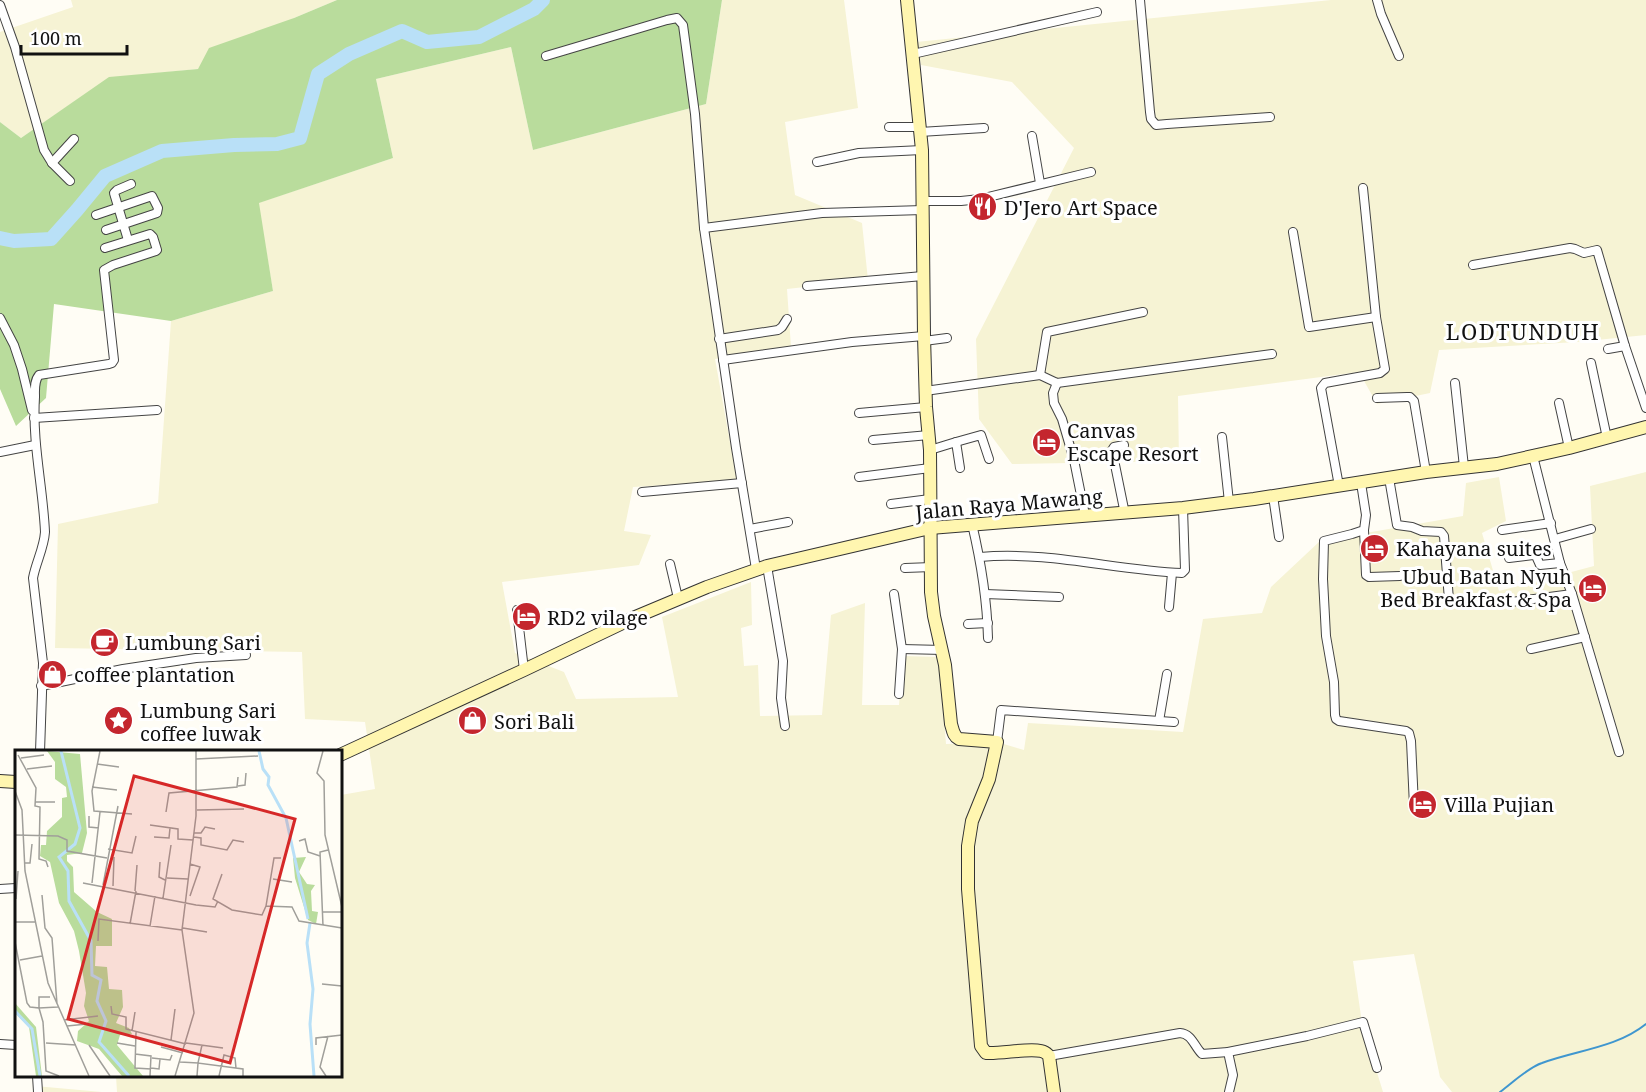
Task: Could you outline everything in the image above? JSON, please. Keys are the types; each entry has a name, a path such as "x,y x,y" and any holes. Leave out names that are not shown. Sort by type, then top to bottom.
{"main road":[{"path":"907,0 922,150 925,391 930,450 930,528 934,616 943,650 953,734 960,739 997,742 989,779 972,821 968,846 968,889 981,1046 986,1053 994,1054 1040,1050 1047,1053 1054,1092"},
{"name":"Jalan Raya Mawang","path":"342,753 678,598 762,568 930,528 1183,508 1426,472 1497,464 1569,448 1646,427"},
{"path":"0,781 15,782"}],"street":[{"path":"1140,0 1150,112 1156,125 1270,117"},
{"path":"1377,0 1399,56"},
{"path":"0,5 15,47 41,144 52,163 70,181"},
{"path":"913,54 1096,12"},
{"path":"546,56 667,20 678,18 682,22 695,114 704,228 719,339 750,529 762,568 783,661 781,698 784,726"},
{"path":"889,127 920,130 984,128"},
{"path":"1032,136 1040,183"},
{"path":"52,163 74,139"},
{"path":"817,162 859,153 922,150"},
{"path":"704,228 822,213 923,206 980,199 1091,172"},
{"path":"128,240 114,193 131,184"},
{"path":"1339,486 1321,388 1325,383 1380,373 1385,369 1376,317 1363,188"},
{"path":"96,215 152,196 158,208 157,213 106,230"},
{"path":"1293,232 1310,327 1376,317"},
{"path":"40,750 43,663 33,578 44,541 44,521 35,445 36,381 39,375 112,363 114,360 104,270 156,252 157,249 150,234 105,248"},
{"path":"1473,265 1570,248 1584,253 1597,249 1624,346 1646,408"},
{"path":"807,286 923,276"},
{"path":"1040,375 1047,332 1143,312"},
{"path":"0,318 14,345 34,416"},
{"path":"719,339 778,330 788,319"},
{"path":"723,360 852,342 947,338"},
{"path":"1608,349 1624,346"},
{"path":"925,391 1040,375 1057,383 1272,354"},
{"path":"1592,363 1607,438"},
{"path":"1057,383 1053,393 1054,403 1062,419 1074,460 1085,515"},
{"path":"1455,383 1464,467"},
{"path":"1377,398 1410,397 1414,401 1426,472"},
{"path":"1559,404 1569,448"},
{"path":"859,413 926,407"},
{"path":"34,416 157,410"},
{"path":"930,450 979,434 983,436 989,459"},
{"path":"873,440 929,435"},
{"path":"1222,437 1229,502"},
{"path":"956,442 960,468"},
{"path":"0,452 35,445"},
{"path":"1124,445 1114,447 1112,450 1125,513"},
{"path":"1533,456 1556,539 1560,563 1572,594 1619,752"},
{"path":"859,477 930,468"},
{"path":"1389,478 1397,525 1422,531 1441,532 1444,536 1449,600"},
{"path":"642,492 742,483"},
{"path":"1361,483 1366,515 1364,530 1366,575 1369,577 1400,576"},
{"path":"1273,496 1279,537"},
{"path":"891,504 930,499"},
{"path":"980,557 1007,555 1062,558 1182,573 1185,570 1183,508"},
{"path":"750,529 788,522"},
{"path":"1502,530 1551,523"},
{"path":"972,524 980,557 988,638"},
{"path":"1556,539 1591,529"},
{"path":"1364,530 1324,541 1326,636 1335,682 1335,715 1339,721 1409,733 1412,741 1414,806"},
{"path":"1509,558 1533,555 1536,556 1540,565 1560,563"},
{"path":"670,564 678,598"},
{"path":"905,568 932,567"},
{"path":"1169,608 1172,573"},
{"path":"894,594 902,649 899,694"},
{"path":"985,594 1059,597"},
{"path":"1496,603 1572,594"},
{"path":"517,610 524,670"},
{"path":"968,624 988,623"},
{"path":"1530,649 1584,637"},
{"path":"902,649 943,650"},
{"path":"41,686 123,669 196,658 246,655"},
{"path":"1159,721 1167,674"},
{"path":"997,742 1000,710 1174,722"},
{"path":"0,889 15,888"},
{"path":"1049,1056 1180,1033 1190,1036 1202,1054 1228,1052 1363,1022 1377,1068"},
{"path":"0,1044 15,1045"},
{"path":"1228,1052 1233,1075 1229,1092"},
{"path":"37,1077 38,1092"}],"shaded area":[{"path":"71,0 337,0 294,18 198,69 109,78 21,138 0,122 0,32 73,7"},
{"path":"722,0 844,0 858,108 785,122 795,195 862,223 868,280 787,289 791,347 715,359 737,481 633,487 624,531 651,535 639,565 502,582 515,653 564,672 576,699 678,697 662,617 751,582 752,625 741,628 744,666 758,665 760,716 822,715 831,615 865,603 862,705 899,705 903,656 939,657 946,744 997,742 1024,750 1028,723 1183,732 1203,619 1262,613 1271,587 1320,541 1463,516 1466,483 1499,477 1506,521 1482,533 1499,591 1594,566 1590,486 1646,472 1646,1092 1452,1092 1440,1077 1414,954 1353,961 1362,1023 1383,1092 117,1092 116,1077 342,1077 342,795 375,789 365,722 305,719 302,652 55,648 58,524 158,503 171,321 273,291 258,203 393,158 376,79 511,47 533,150 706,104"},
{"path":"1331,0 1646,0 1646,335 1577,342 1439,350 1430,393 1377,404 1359,372 1178,396 1179,461 1012,464 979,419 976,339 1074,148 1012,82 921,65 916,42"},
{"path":"35,1086 102,1092 35,1092"}],"green space":[{"path":"337,0 722,0 706,104 533,150 511,47 376,79 393,158 259,203 273,291 171,321 54,304 46,398 16,426 0,389 0,122 21,138 109,77 198,69 209,48"}],"waterway":[{"path":"0,238 14,241 51,239 105,176 162,151 277,144 300,138 318,74 349,54 402,31 427,42 479,37 534,9 543,0"},
{"path":"1500,1092 1537,1065 1609,1043 1646,1024"}],"place":[{"name":"D'Jero Art Space","path":"983,207"},
{"name":"Canvas Escape Resort","path":"1046,442"},
{"name":"Kahayana suites","path":"1375,548"},
{"name":"Ubud Batan Nyuh Bed Breakfast & Spa","path":"1593,588"},
{"name":"RD2 vilage","path":"526,617"},
{"name":"Lumbung Sari","path":"104,642"},
{"name":"coffee plantation","path":"53,674"},
{"name":"Lumbung Sari coffee luwak","path":"119,721"},
{"name":"Sori Bali","path":"473,721"},
{"name":"Villa Pujian","path":"1423,804"}],"district":[{"name":"LODTUNDUH","path":"1523,331"}]}
